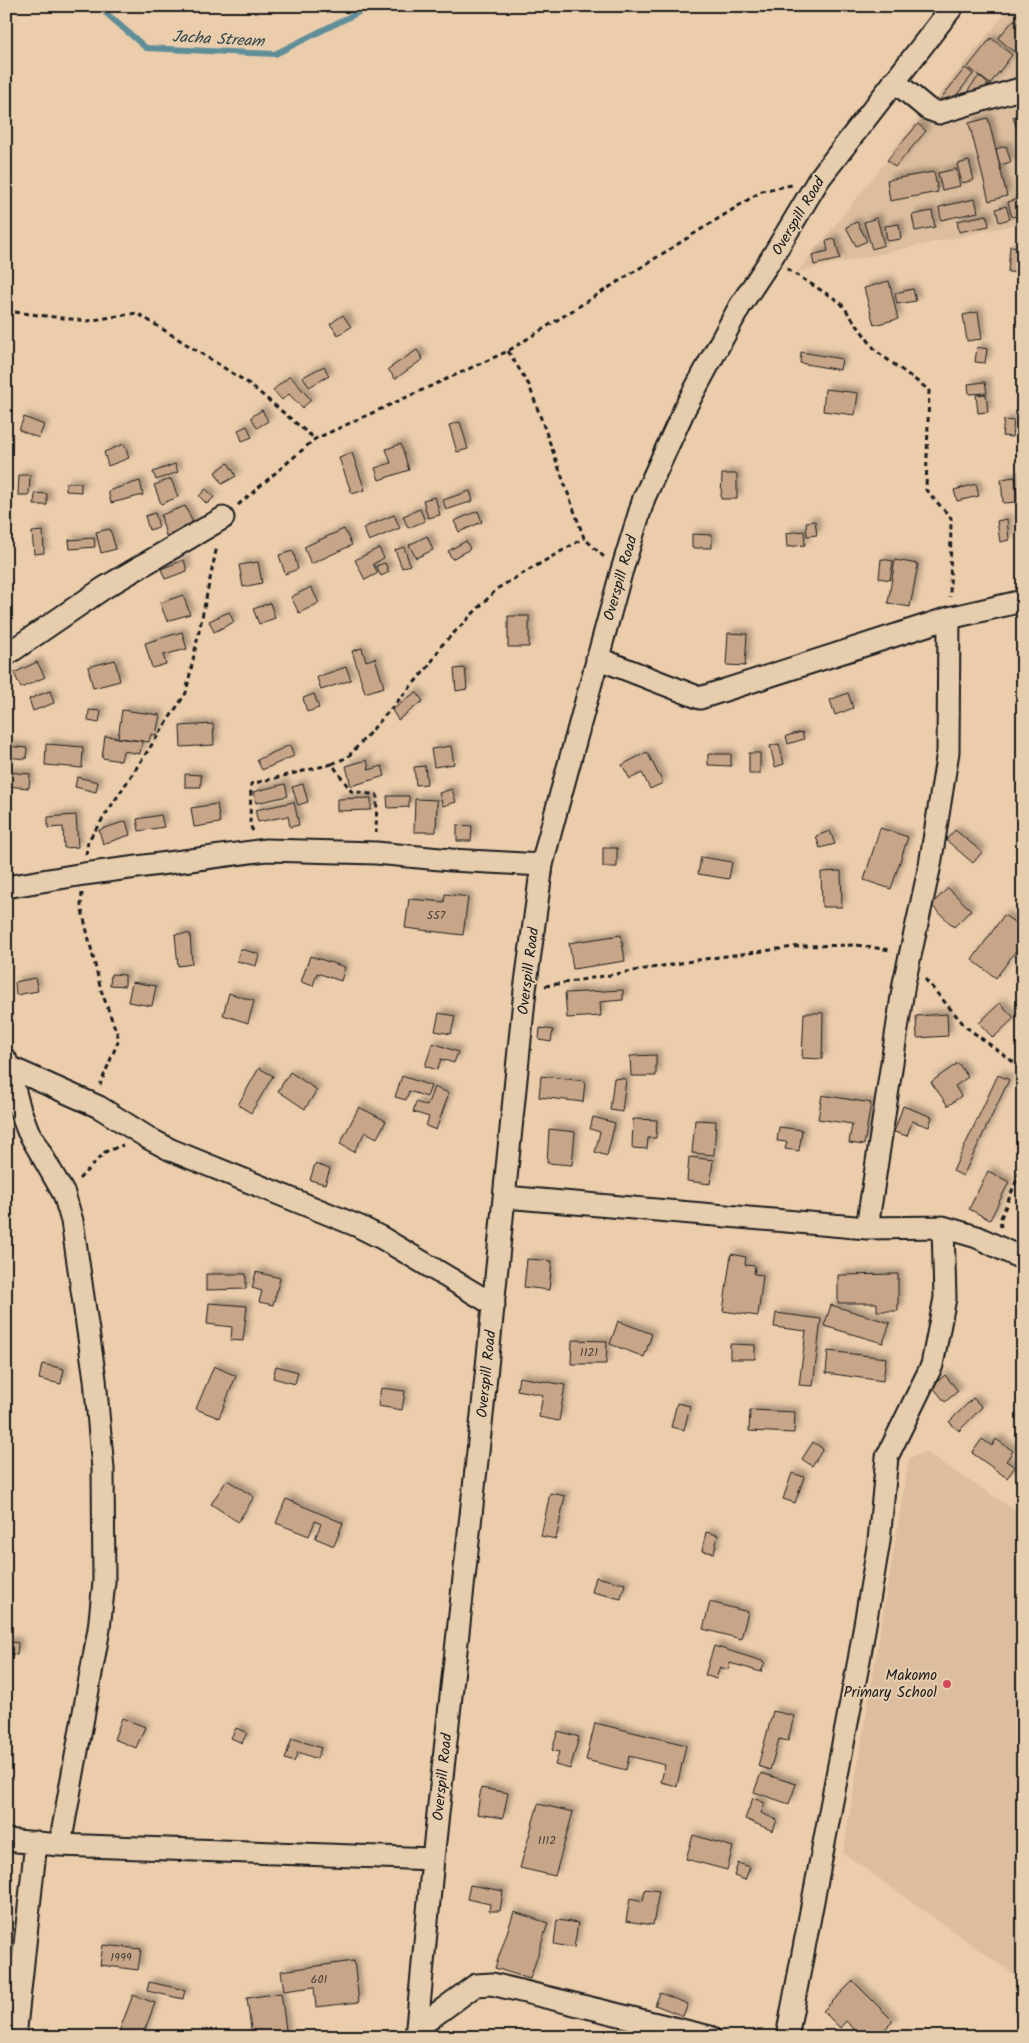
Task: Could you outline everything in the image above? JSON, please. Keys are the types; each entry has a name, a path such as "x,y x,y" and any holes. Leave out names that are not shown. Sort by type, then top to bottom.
{"street":[{"name":"Overspill Road","path":"417,2032 433,1859 494,1305 525,990 542,865 621,573 644,498 664,452 710,360 740,306 772,259 819,179 953,6"},
{"path":"894,81 928,109 939,113 1023,88"},
{"path":"6,655 104,588 223,518"},
{"path":"598,658 700,698 949,618 1023,601"},
{"path":"867,1228 904,983 930,865 948,752 949,618"},
{"path":"6,886 266,850 376,853 451,860 542,865"},
{"path":"7,1063 99,1107 150,1139 228,1174 358,1226 389,1242 494,1305"},
{"path":"7,1063 28,1131 64,1194 72,1221 95,1379 102,1469 104,1582 99,1629 60,1845"},
{"path":"505,1197 867,1228 943,1227 977,1237 1023,1259"},
{"path":"787,2037 878,1550 887,1457 932,1365 945,1298 943,1227"},
{"path":"6,1840 60,1845 433,1859"},
{"path":"15,2037 36,1842"},
{"path":"417,2032 476,1985 492,1984 710,2037"}],"path":[{"path":"99,1107 101,1081 119,1039 101,990 80,906 88,841 186,693 223,518 315,439 508,351 762,191 819,179"},
{"path":"772,259 840,302 876,351 929,390 926,490 950,518 949,618"},
{"path":"6,311 87,321 137,312 248,383 315,439"},
{"path":"508,351 529,385 584,538 621,573"},
{"path":"266,850 250,825 251,784 332,764 348,757 429,666 441,646 498,588 584,538"},
{"path":"332,764 351,792 377,795 376,853"},
{"path":"525,990 704,959 801,946 856,944 891,950 909,959 966,1027 1023,1069"},
{"path":"1002,1250 1000,1220 1018,1177 1023,1127"},
{"path":"64,1194 105,1152 117,1146 150,1139"}],"shaded area":[{"path":"1011,6 1023,6 1023,223 797,272"},
{"name":"Makomo Primary School","path":"925,1452 1023,1515 1023,1981 843,1853 909,1458"}],"building":[{"path":"1014,20 1023,28 1023,43 1014,52 998,38"},
{"path":"991,38 1012,55 990,84 968,67"},
{"path":"965,68 973,74 947,107 939,101"},
{"path":"979,76 988,84 977,98 968,90"},
{"path":"1023,113 1023,149 1013,117"},
{"path":"988,118 1007,196 989,201 969,123"},
{"path":"918,124 926,131 895,167 887,160"},
{"path":"1006,146 1011,162 1000,165 996,149"},
{"path":"969,161 974,180 962,183 957,164"},
{"path":"956,169 960,186 942,190 938,173"},
{"path":"934,172 938,192 890,201 887,180"},
{"path":"1021,198 1023,214 1012,217 1008,202"},
{"path":"975,199 978,212 941,220 939,207"},
{"path":"1006,206 1010,219 999,222 996,209"},
{"path":"932,211 935,227 915,231 912,215"},
{"path":"987,215 989,226 959,232 957,221"},
{"path":"877,218 884,245 872,249 864,222"},
{"path":"857,222 867,241 856,246 846,227"},
{"path":"899,224 901,239 887,241 885,226"},
{"path":"835,239 840,259 814,265 812,255 828,251 826,241"},
{"path":"1010,246 1023,247 1022,273 1008,272"},
{"path":"889,281 898,319 874,325 864,288"},
{"path":"913,289 916,301 897,304 895,293"},
{"path":"978,312 982,339 967,341 963,315"},
{"path":"343,315 351,327 338,335 330,324"},
{"path":"977,347 987,349 985,363 975,362"},
{"path":"417,350 423,359 395,379 388,369"},
{"path":"801,352 842,359 840,370 800,363"},
{"path":"324,366 329,376 309,387 303,377"},
{"path":"290,376 311,400 302,408 289,394 282,400 273,390"},
{"path":"985,382 987,393 969,394 968,384"},
{"path":"825,389 858,393 855,415 823,411"},
{"path":"986,394 988,412 978,413 976,395"},
{"path":"262,410 268,421 257,428 251,417"},
{"path":"24,417 44,425 39,438 19,430"},
{"path":"1004,420 1014,421 1012,437 1002,436"},
{"path":"460,422 468,449 457,452 449,425"},
{"path":"247,426 252,437 242,441 238,430"},
{"path":"124,444 129,458 108,466 104,452"},
{"path":"401,444 409,470 379,480 375,468 391,463 386,449"},
{"path":"352,453 365,490 352,494 339,458"},
{"path":"228,463 236,476 222,484 215,472"},
{"path":"175,464 178,472 156,480 153,472"},
{"path":"722,474 737,474 737,499 721,499"},
{"path":"19,475 30,475 29,495 18,495"},
{"path":"1015,477 1018,502 1003,503 1001,479"},
{"path":"171,479 178,497 161,504 154,485"},
{"path":"140,481 143,495 111,503 108,491"},
{"path":"66,483 81,483 81,492 66,491"},
{"path":"976,484 979,496 957,501 954,490"},
{"path":"206,489 214,497 207,504 199,496"},
{"path":"470,491 473,501 446,510 443,500"},
{"path":"35,493 47,494 47,505 34,505"},
{"path":"435,497 440,515 428,518 423,500"},
{"path":"185,506 194,525 166,536 161,515"},
{"path":"420,509 425,521 408,528 403,516"},
{"path":"478,511 482,522 459,532 454,521"},
{"path":"155,513 159,527 149,530 145,516"},
{"path":"394,515 400,528 369,541 363,528"},
{"path":"1007,519 1009,540 1000,542 997,521"},
{"path":"815,521 817,535 807,536 806,522"},
{"path":"110,529 116,549 101,553 96,532"},
{"path":"344,529 352,545 311,564 304,547"},
{"path":"43,531 44,553 34,554 32,532"},
{"path":"804,531 805,545 787,547 786,533"},
{"path":"692,534 712,535 712,548 692,548"},
{"path":"427,536 433,550 416,558 409,545"},
{"path":"94,538 95,547 70,549 69,540"},
{"path":"466,541 470,549 452,559 448,551"},
{"path":"404,547 410,565 402,568 395,550"},
{"path":"379,548 384,558 373,564 378,573 365,580 355,560"},
{"path":"293,551 298,569 285,574 279,555"},
{"path":"881,559 893,561 890,580 879,578"},
{"path":"184,560 187,571 165,579 161,569"},
{"path":"895,560 918,564 910,607 888,603"},
{"path":"258,562 262,583 243,587 239,565"},
{"path":"385,563 389,572 381,576 376,566"},
{"path":"311,587 319,603 299,613 291,597"},
{"path":"183,595 190,614 167,621 160,603"},
{"path":"270,603 275,618 259,624 253,609"},
{"path":"229,612 234,622 214,632 209,621"},
{"path":"508,616 529,616 529,647 508,647"},
{"path":"182,632 187,649 163,655 166,664 152,668 145,643"},
{"path":"728,633 747,634 745,666 726,665"},
{"path":"362,648 366,661 375,658 384,687 365,693 352,651"},
{"path":"115,660 120,681 93,688 88,667"},
{"path":"37,662 45,677 21,688 14,673"},
{"path":"346,667 351,680 321,690 317,677"},
{"path":"465,668 467,689 456,691 454,669"},
{"path":"50,691 54,703 33,711 29,699"},
{"path":"416,692 423,701 398,720 392,710"},
{"path":"848,693 853,708 835,715 830,700"},
{"path":"314,694 319,708 307,712 303,698"},
{"path":"89,710 101,711 99,723 88,721"},
{"path":"122,710 160,715 156,735 151,734 149,742 118,738"},
{"path":"213,724 214,745 181,747 180,726"},
{"path":"802,732 804,739 788,744 786,736"},
{"path":"105,736 142,741 140,754 123,751 121,761 102,758"},
{"path":"46,744 83,747 82,768 45,765"},
{"path":"779,744 784,764 775,767 770,746"},
{"path":"290,745 294,756 262,770 257,760"},
{"path":"6,746 27,748 26,759 6,757"},
{"path":"451,746 454,764 434,767 431,749"},
{"path":"647,752 663,783 650,789 642,773 630,779 622,765"},
{"path":"749,753 760,753 760,774 749,774"},
{"path":"708,754 731,754 731,766 708,765"},
{"path":"367,760 369,770 382,766 385,776 351,786 346,766"},
{"path":"425,766 427,784 416,785 414,767"},
{"path":"6,772 30,774 29,788 6,786"},
{"path":"185,774 201,775 201,787 185,787"},
{"path":"77,777 98,782 96,792 75,787"},
{"path":"285,784 288,796 256,803 253,792"},
{"path":"303,784 308,802 298,805 292,787"},
{"path":"452,789 456,802 443,806 439,793"},
{"path":"387,796 409,796 409,807 388,808"},
{"path":"371,798 371,810 337,811 337,799"},
{"path":"415,799 437,800 436,832 414,832"},
{"path":"294,802 299,825 290,827 288,816 258,822 255,810"},
{"path":"217,804 220,823 194,827 191,808"},
{"path":"76,815 78,847 64,848 63,827 48,828 48,817"},
{"path":"161,815 164,827 139,831 137,819"},
{"path":"126,821 130,835 103,844 99,830"},
{"path":"457,825 472,826 471,841 457,841"},
{"path":"880,828 908,837 891,889 864,880"},
{"path":"955,830 982,852 973,863 946,840"},
{"path":"830,831 835,844 820,848 816,836"},
{"path":"603,848 617,848 617,867 603,867"},
{"path":"701,857 732,862 729,879 698,874"},
{"path":"841,871 842,907 822,907 821,872"},
{"path":"948,888 971,910 954,927 931,905"},
{"path":"445,894 468,897 463,935 405,928 409,899 444,902"},
{"path":"1004,915 1023,928 1023,941 996,978 972,960"},
{"path":"175,934 190,934 192,964 178,966"},
{"path":"621,935 625,961 573,969 569,943"},
{"path":"240,949 259,954 256,966 237,961"},
{"path":"310,956 345,967 341,981 317,973 313,986 301,982"},
{"path":"111,974 125,975 125,986 110,985"},
{"path":"35,978 38,991 16,995 15,982"},
{"path":"132,982 156,986 152,1006 128,1002"},
{"path":"623,990 623,1000 600,1002 601,1016 567,1018 565,993"},
{"path":"229,993 254,1001 248,1023 223,1015"},
{"path":"1000,1003 1014,1018 993,1038 979,1023"},
{"path":"439,1013 455,1016 451,1034 435,1031"},
{"path":"804,1013 823,1013 822,1059 802,1058"},
{"path":"947,1014 948,1036 917,1038 916,1016"},
{"path":"540,1028 553,1030 551,1042 539,1040"},
{"path":"433,1043 458,1052 454,1063 441,1059 437,1070 425,1066"},
{"path":"656,1055 656,1076 631,1076 630,1056"},
{"path":"958,1063 968,1077 955,1086 961,1096 948,1106 931,1082"},
{"path":"259,1068 273,1076 251,1113 238,1105"},
{"path":"290,1072 317,1090 305,1109 278,1091"},
{"path":"998,1075 1009,1080 963,1176 953,1171"},
{"path":"402,1076 431,1086 427,1097 409,1091 406,1100 395,1097"},
{"path":"541,1076 585,1081 583,1102 539,1097"},
{"path":"614,1078 626,1079 622,1112 610,1110"},
{"path":"434,1087 449,1093 436,1130 426,1126 429,1117 413,1112 416,1102 427,1106"},
{"path":"822,1095 871,1103 864,1145 849,1143 852,1124 818,1119"},
{"path":"903,1106 932,1117 929,1127 912,1121 907,1136 894,1132"},
{"path":"359,1107 386,1121 377,1138 365,1132 354,1152 340,1144"},
{"path":"593,1117 615,1123 607,1156 595,1152 600,1132 590,1129"},
{"path":"633,1119 657,1120 656,1138 648,1138 647,1149 632,1148"},
{"path":"695,1120 716,1121 714,1155 692,1153"},
{"path":"779,1127 802,1130 799,1151 785,1149 787,1142 777,1141"},
{"path":"549,1129 575,1132 572,1165 547,1163"},
{"path":"689,1157 713,1160 710,1184 687,1181"},
{"path":"315,1164 330,1169 325,1184 310,1180"},
{"path":"988,1171 1009,1182 990,1220 969,1209"},
{"path":"731,1254 746,1257 745,1265 755,1266 754,1274 763,1275 758,1316 723,1311"},
{"path":"527,1259 552,1261 549,1290 524,1287"},
{"path":"256,1272 280,1278 273,1305 259,1302 262,1291 252,1288"},
{"path":"206,1274 246,1274 246,1289 206,1290"},
{"path":"898,1274 898,1311 877,1311 877,1303 838,1303 838,1275"},
{"path":"209,1303 247,1306 243,1341 231,1340 232,1327 207,1324"},
{"path":"831,1305 890,1323 883,1343 824,1326"},
{"path":"776,1313 821,1319 813,1386 799,1385 806,1331 774,1327"},
{"path":"618,1321 652,1334 644,1357 610,1344"},
{"path":"572,1340 607,1341 606,1364 571,1364"},
{"path":"730,1344 755,1345 755,1359 730,1359"},
{"path":"828,1351 886,1358 883,1381 826,1373"},
{"path":"42,1364 64,1369 61,1384 39,1379"},
{"path":"214,1366 236,1376 219,1418 196,1409"},
{"path":"276,1366 298,1372 295,1384 273,1378"},
{"path":"945,1375 958,1391 945,1402 932,1386"},
{"path":"519,1377 565,1385 559,1421 539,1417 543,1395 517,1390"},
{"path":"381,1388 405,1391 402,1410 378,1406"},
{"path":"973,1398 982,1407 959,1431 949,1422"},
{"path":"677,1403 690,1406 684,1430 671,1427"},
{"path":"750,1410 795,1412 794,1433 749,1431"},
{"path":"982,1439 992,1446 996,1439 1013,1451 1006,1461 1015,1467 1007,1478 972,1453"},
{"path":"813,1442 823,1449 812,1466 802,1459"},
{"path":"792,1473 804,1477 795,1503 783,1499"},
{"path":"227,1480 254,1497 238,1522 211,1504"},
{"path":"550,1493 565,1496 556,1539 541,1536"},
{"path":"286,1499 343,1523 334,1546 315,1538 321,1524 315,1521 309,1536 276,1523"},
{"path":"706,1532 718,1535 714,1553 702,1551"},
{"path":"596,1577 625,1584 621,1599 592,1592"},
{"path":"710,1602 748,1612 741,1639 703,1629"},
{"path":"6,1641 18,1643 17,1655 6,1653"},
{"path":"714,1646 765,1662 761,1672 730,1663 728,1670 720,1667 716,1679 705,1675"},
{"path":"773,1711 794,1716 788,1741 779,1739 770,1770 758,1766"},
{"path":"122,1718 145,1727 136,1748 114,1739"},
{"path":"595,1723 686,1745 677,1786 661,1782 665,1765 629,1756 626,1770 586,1760"},
{"path":"236,1728 247,1733 242,1743 231,1738"},
{"path":"558,1731 579,1737 570,1769 555,1765 559,1752 552,1750"},
{"path":"292,1738 321,1748 317,1759 298,1752 294,1762 285,1759"},
{"path":"761,1773 796,1784 789,1804 754,1792"},
{"path":"481,1788 508,1793 503,1818 477,1814"},
{"path":"753,1798 765,1803 761,1813 777,1820 773,1831 745,1819"},
{"path":"538,1804 573,1812 555,1876 520,1868"},
{"path":"693,1835 733,1847 727,1870 686,1859"},
{"path":"738,1863 750,1867 745,1880 734,1876"},
{"path":"470,1885 503,1891 500,1911 489,1911 490,1904 467,1899"},
{"path":"645,1889 659,1891 653,1925 626,1921 630,1898 643,1901"},
{"path":"514,1912 548,1923 530,1979 495,1968"},
{"path":"557,1920 578,1923 574,1948 554,1944"},
{"path":"103,1945 141,1949 138,1970 100,1965"},
{"path":"354,1961 359,2002 316,2007 314,1987 284,1991 281,1971"},
{"path":"853,1981 893,2021 877,2037 862,2037 846,2021 840,2028 823,2011"},
{"path":"149,1982 185,1990 183,1999 147,1991"},
{"path":"281,1993 287,2037 252,2037 247,1998"},
{"path":"660,1993 688,2004 683,2016 655,2005"},
{"path":"133,1995 155,2003 142,2037 117,2037"}],"waterway":[{"name":"Jacha Stream","path":"98,6 146,48 275,54 371,6"}],"place":[{"name":"Makomo Primary School","path":"947,1684"}]}
